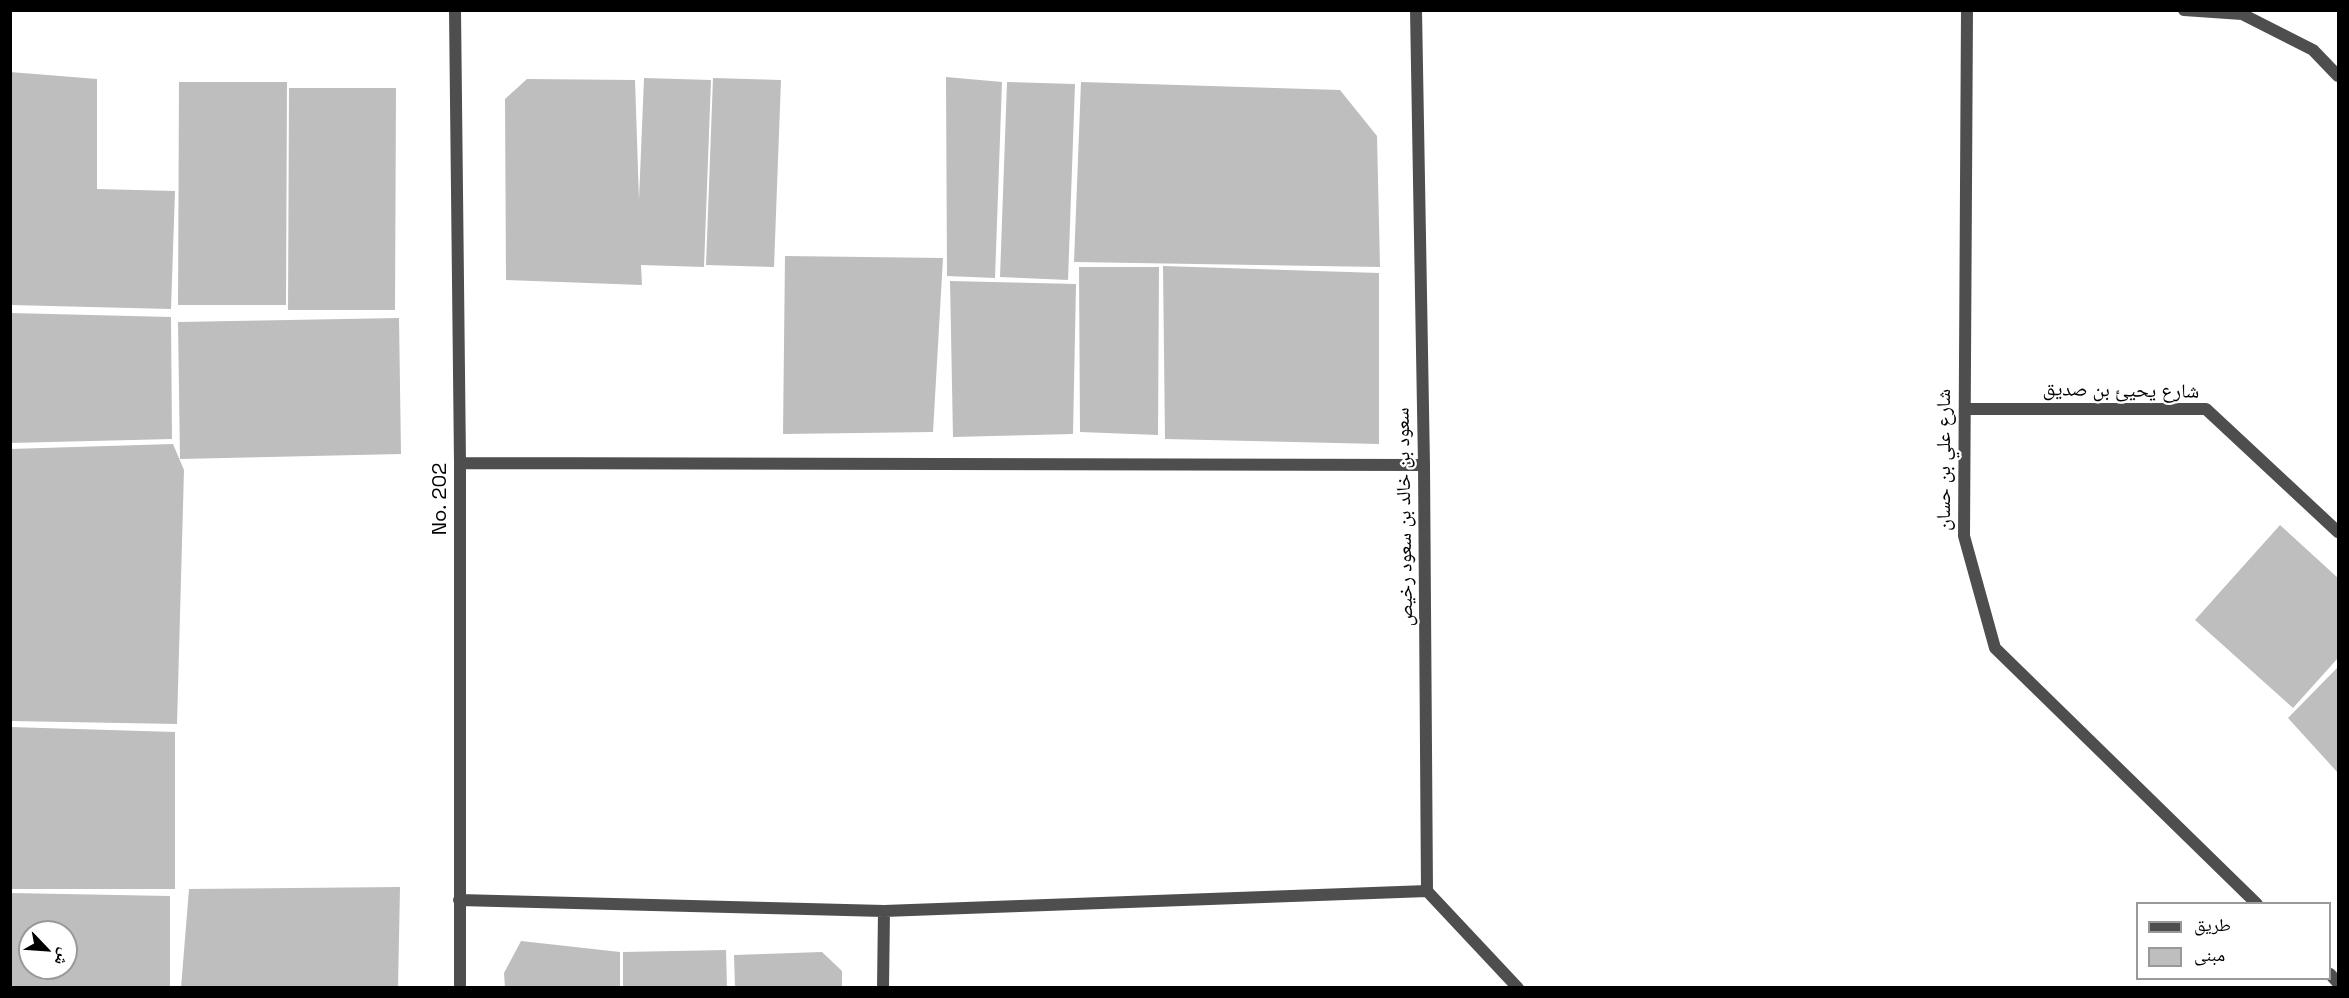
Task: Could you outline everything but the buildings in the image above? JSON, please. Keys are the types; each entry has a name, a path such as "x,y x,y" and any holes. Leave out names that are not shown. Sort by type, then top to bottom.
{"street":[{"name":"No. 202","path":"455,10 460,463 460,987"},
{"name":"سعود بن خالد بن سعود رخيص","path":"1416,10 1424,465 1427,891"},
{"name":"شارع علي بن حسان","path":"1967,10 1964,536 1995,648 2256,902"},
{"path":"2184,10 2242,14 2313,51 2338,76"},
{"name":"شارع يحيئ بن صديق","path":"1965,409 2206,409 2338,532"},
{"path":"460,463 1424,465"},
{"path":"459,900 884,911 1427,891 1518,987"},
{"path":"883,987 884,911"}]}
